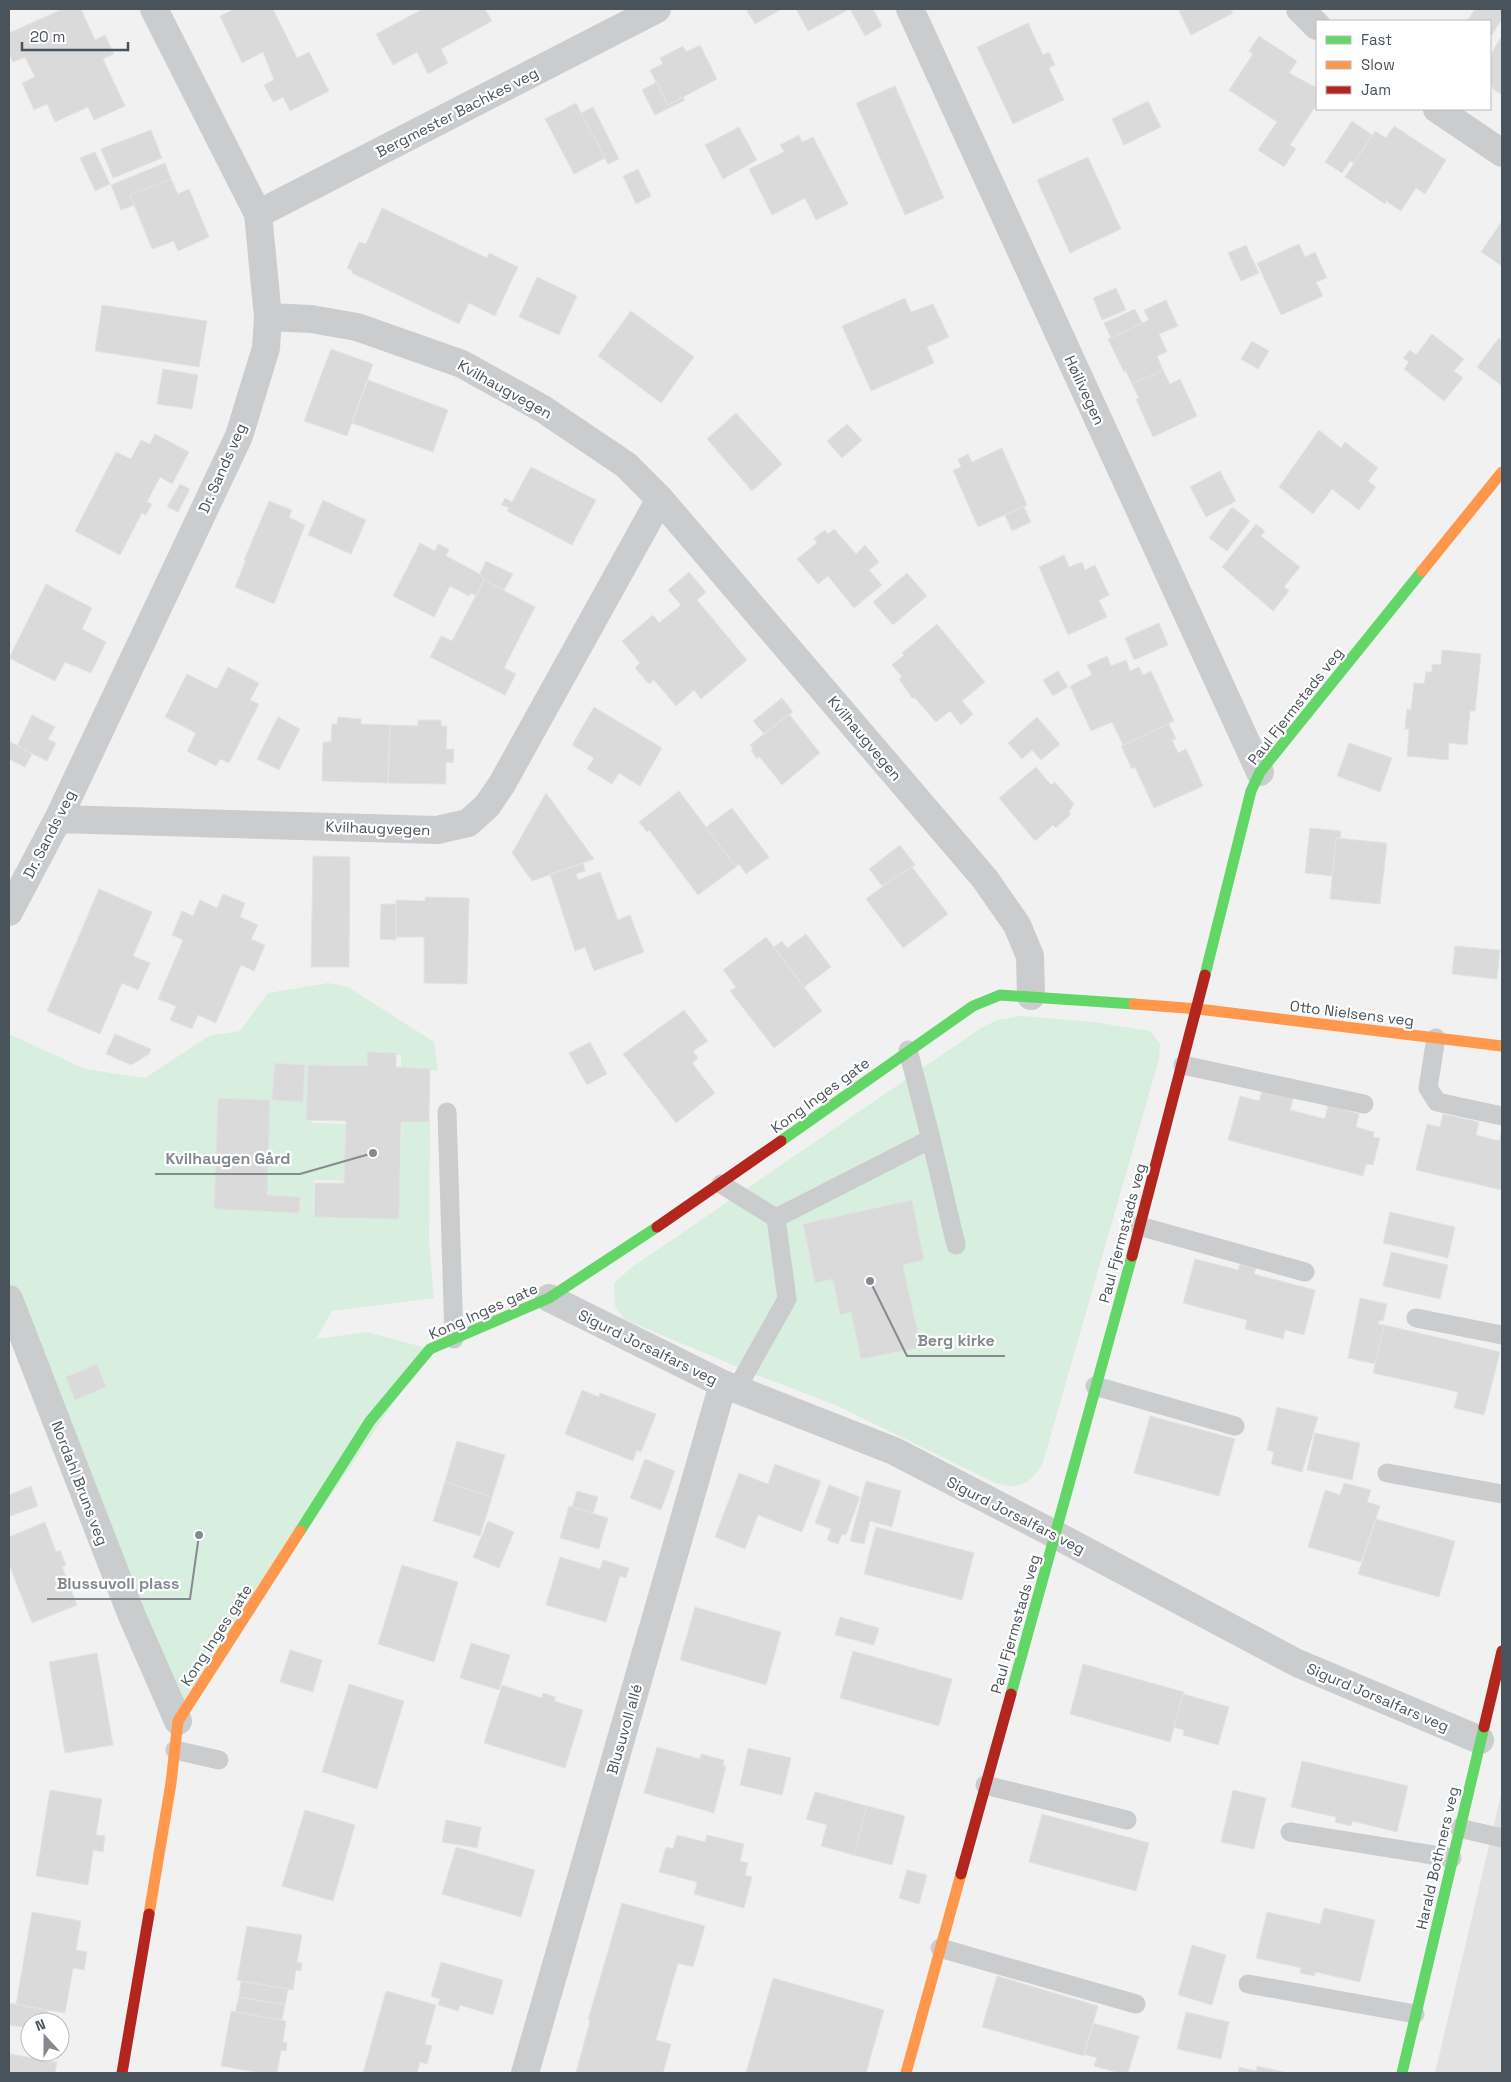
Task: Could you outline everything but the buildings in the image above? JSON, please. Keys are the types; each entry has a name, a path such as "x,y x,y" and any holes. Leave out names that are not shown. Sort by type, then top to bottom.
{"street":[{"name":"Dr. Sands veg","path":"9,912 58,820 239,436 266,348 268,317 258,214 154,9"},
{"name":"Bergmester Bachkes veg","path":"258,214 657,9"},
{"name":"Høilivegen","path":"910,9 1260,772"},
{"path":"1300,9 1316,25"},
{"path":"1438,110 1502,153"},
{"name":"Kvilhaugvegen","path":"268,317 311,319 357,327 462,364 543,409 626,465 660,499 985,879 1017,925 1030,956 1031,996"},
{"name":"Paul Fjermstads veg","path":"906,2073 1056,1534 1183,1065 1251,791 1260,772 1502,472"},
{"name":"Kvilhaugvegen","path":"58,820 437,830 468,823 488,806 502,784 660,499"},
{"name":"Kong Inges gate","path":"122,2073 175,1750 178,1721 370,1421 430,1349 548,1298 721,1184 908,1050 973,1006 1000,995 1198,1009"},
{"name":"Otto Nielsens veg","path":"1198,1009 1502,1046"},
{"name":"Sigurd Jorsalfars veg","path":"548,1298 729,1387 894,1451 1056,1534 1297,1664 1480,1740"},
{"name":"Nordahl Bruns veg","path":"9,1299 132,1616 178,1721"},
{"name":"Blusuvoll allé","path":"525,2073 729,1387"},
{"name":"Harald Bothners veg","path":"1402,2073 1458,1828 1502,1650"}],"lane":[{"path":"1436,1038 1428,1088 1437,1102 1502,1116"},
{"path":"908,1050 932,1138 956,1245"},
{"path":"1183,1065 1364,1104"},
{"path":"447,1112 454,1339"},
{"path":"776,1218 932,1138"},
{"path":"721,1184 776,1218"},
{"path":"729,1387 787,1298 776,1218"},
{"path":"1139,1226 1305,1272"},
{"path":"1416,1318 1502,1335"},
{"path":"1095,1386 1235,1426"},
{"path":"1387,1473 1502,1494"},
{"path":"175,1750 219,1760"},
{"path":"985,1785 1127,1820"},
{"path":"1458,1828 1502,1838"},
{"path":"1290,1832 1452,1858"},
{"path":"940,1948 1136,2004"},
{"path":"1248,1984 1416,2014"}],"shaded area":[{"path":"1502,1791 1502,2073 1435,2073"}],"green space":[{"path":"328,983 348,987 434,1042 438,1070 401,1069 401,1055 372,1054 371,1068 313,1067 312,1123 348,1124 347,1181 314,1180 313,1214 399,1216 402,1121 430,1122 429,1243 434,1298 332,1311 316,1339 367,1332 430,1349 178,1721 9,1299 9,1034 85,1069 145,1078 209,1036 240,1031 268,993"},
{"path":"1021,1016 1093,1022 1150,1031 1160,1044 1159,1059 1043,1462 1034,1476 1028,1481 1016,1486 993,1482 838,1406 754,1374 624,1319 615,1306 614,1283 631,1268 981,1028 997,1020"}],"traffic: fast":[{"path":"1205,975 1251,791 1260,772 1422,571"},
{"path":"781,1141 973,1006 1000,995 1134,1004"},
{"path":"300,1531 370,1421 430,1349 549,1298 657,1227"},
{"path":"1011,1694 1132,1256"},
{"path":"1402,2073 1484,1727"}],"traffic: slow":[{"path":"1422,571 1502,472"},
{"path":"1134,1004 1198,1009 1502,1046"},
{"path":"149,1914 171,1783 178,1721 300,1531"},
{"path":"906,2073 961,1874"}],"traffic: jam":[{"path":"1132,1256 1205,975"},
{"path":"657,1227 781,1141"},
{"path":"1484,1727 1502,1651"},
{"path":"961,1874 1011,1694"},
{"path":"122,2073 149,1914"}],"place":[{"name":"Kvilhaugen Gård","path":"373,1153"},
{"name":"Berg kirke","path":"870,1281"},
{"name":"Blussuvoll plass","path":"199,1535"}]}
